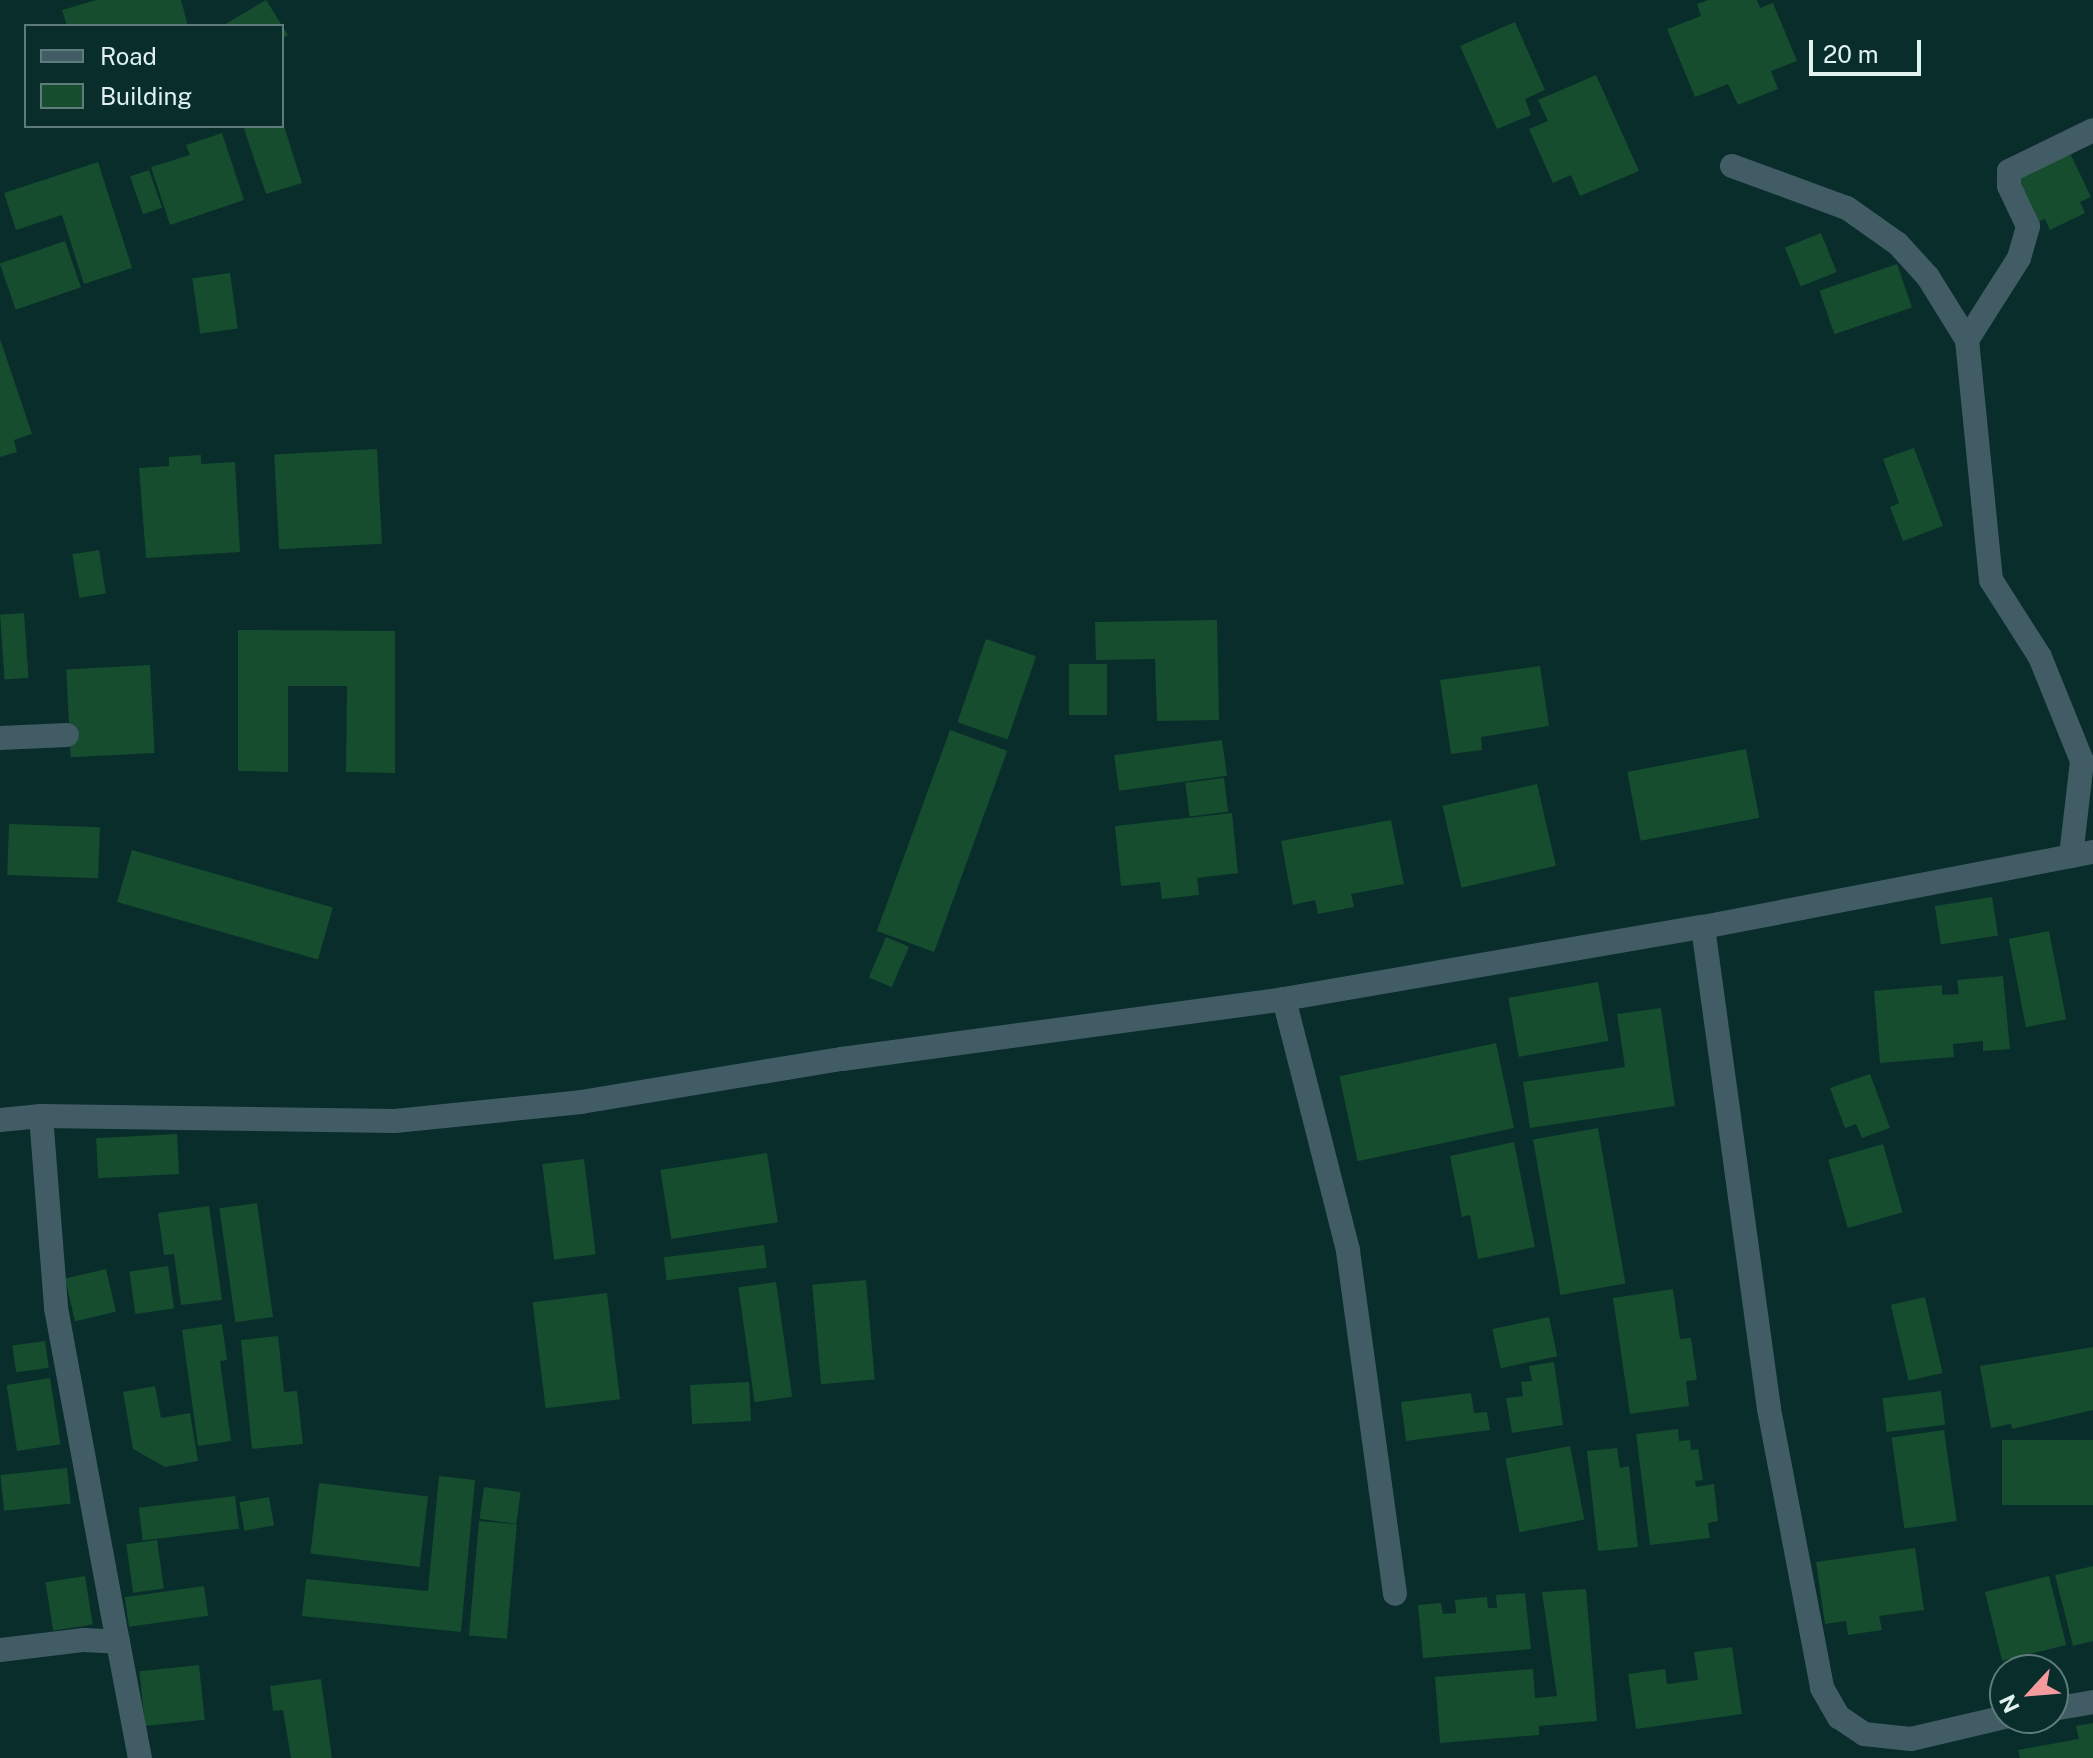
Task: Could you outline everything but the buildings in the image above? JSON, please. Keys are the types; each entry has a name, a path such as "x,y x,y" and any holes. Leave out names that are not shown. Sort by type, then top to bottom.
{"street":[{"path":"1967,340 2019,258 2028,226 2009,186 2009,171 2093,130"},
{"path":"0,1120 41,1116 395,1121 581,1102 842,1059 1284,999 1703,927 2082,854 2082,761 2040,657 1991,580 1967,340 1928,277 1898,244 1847,208 1732,166"},
{"path":"0,738 67,735"},
{"path":"1703,927 1769,1409 1822,1688 1839,1717 1864,1734 1911,1739 1989,1721"},
{"path":"1284,999 1348,1251 1395,1594"},
{"path":"41,1116 56,1308 140,1758"},
{"path":"0,1650 84,1640 118,1642"},
{"path":"2069,1706 2093,1702"}]}
